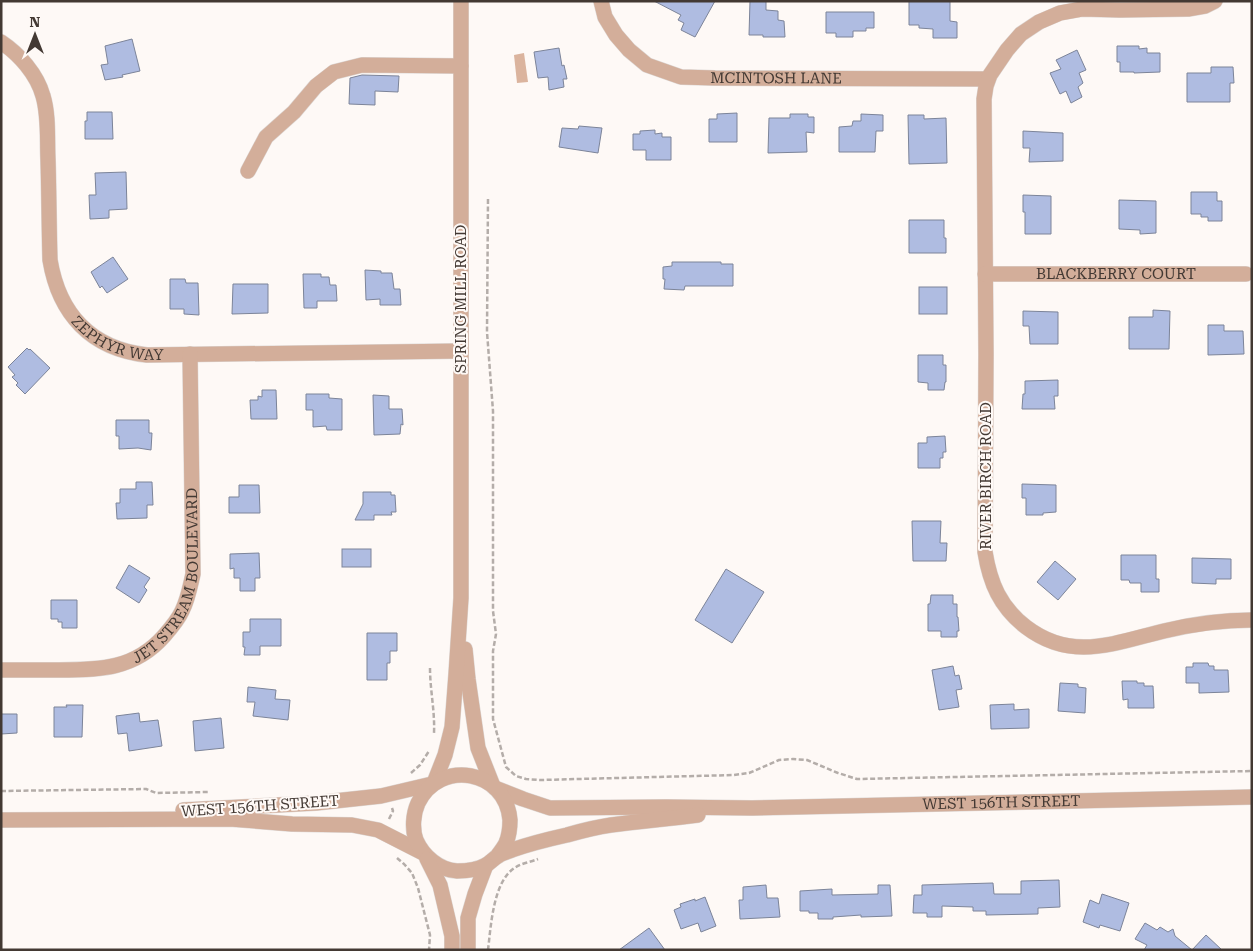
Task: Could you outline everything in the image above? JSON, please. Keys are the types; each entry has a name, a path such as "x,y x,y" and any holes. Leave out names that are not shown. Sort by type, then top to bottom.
{"street":[{"name":"SPRING MILL ROAD","path":"433,784 445,755 452,727 461,598 461,1"},
{"name":"MCINTOSH LANE","path":"601,1 606,17 616,35 629,50 647,64 681,77 988,80"},
{"path":"988,80 1007,50 1021,34 1038,22 1060,13 1082,9 1188,9 1205,6 1215,1"},
{"name":"ZEPHYR WAY","path":"1,42 11,49 26,66 42,94 46,112 50,260 53,278 66,307 79,324 96,338 113,347 131,353 147,355 460,351"},
{"path":"248,171 266,137 294,112 316,86 334,72 362,65 461,66"},
{"name":"RIVER BIRCH ROAD","path":"988,80 984,99 985,552 991,581 1006,608 1025,627 1050,641 1068,646 1084,648 1102,647 1200,624 1252,620"},
{"name":"BLACKBERRY COURT","path":"985,274 1246,274"},
{"name":"JET STREAM BOULEVARD","path":"1,670 90,670 121,664 142,654 159,642 182,612 193,574 190,354"},
{"name":"SPRING MILL ROAD","path":"461,598 468,679 478,748 494,787"},
{"path":"425,854 438,866 454,871 471,871 486,865 498,855 507,842 510,827 509,812 503,797 494,787 480,778 464,774 449,776 433,784 422,796 415,810 413,825 416,840 440,885 452,936 452,950"},
{"name":"WEST 156TH STREET","path":"87,819 204,808 316,803 388,794 433,784"},
{"name":"WEST 156TH STREET","path":"494,787 550,808 752,808 1252,797"},
{"name":"WEST 156TH STREET","path":"498,855 514,849 610,825 752,808"},
{"name":"WEST 156TH STREET","path":"1,820 230,819 292,824 352,825 378,830 425,854"},
{"path":"468,950 468,918 486,865"}],"path":[{"path":"488,199 487,332 494,410 493,611 496,634 493,651 493,719 506,767 516,776 540,780 734,775 749,773 778,760 793,759 807,760 838,774 857,778 1252,771"},
{"path":"430,668 435,718 434,734"},
{"path":"411,774 420,765 429,751"},
{"path":"1,791 146,789 156,794 212,792"},
{"path":"383,832 393,811 388,794"},
{"path":"392,855 412,873 418,888 430,935 429,950"},
{"path":"488,950 498,892 506,876 516,867 542,858"}],"shaded area":[{"path":"524,53 528,82 517,83 514,55"}],"building":[{"path":"654,1 715,1 695,37 681,30 684,23 678,20 681,15"},
{"path":"750,1 766,1 766,10 778,11 778,20 784,21 785,37 749,35"},
{"path":"909,1 950,1 950,21 957,22 957,38 933,38 933,29 919,28 919,25 909,25"},
{"path":"826,12 874,12 874,28 866,28 866,31 853,31 853,37 836,37 836,33 826,33"},
{"path":"132,39 140,71 122,75 123,77 105,80 101,65 108,64 105,46"},
{"path":"1117,46 1139,46 1139,49 1147,48 1147,53 1160,53 1160,72 1120,72 1120,62 1117,62"},
{"path":"559,48 562,66 564,65 567,79 563,79 564,87 549,90 548,77 538,78 534,52"},
{"path":"1077,50 1086,70 1079,73 1083,83 1078,87 1082,97 1071,103 1066,91 1060,94 1050,73 1061,69 1056,60"},
{"path":"1211,67 1233,67 1234,83 1230,83 1230,102 1187,102 1187,73 1211,73"},
{"path":"362,75 399,76 398,92 375,91 375,105 349,104 350,78"},
{"path":"87,112 112,112 113,139 85,139"},
{"path":"737,113 737,142 709,142 709,119 717,119 717,114"},
{"path":"790,114 808,114 808,117 814,117 814,133 806,132 807,152 768,153 769,118 790,118"},
{"path":"861,114 883,115 883,131 876,131 875,152 839,152 839,127 852,126 853,121 861,121"},
{"path":"908,115 924,115 924,119 946,118 947,163 909,164"},
{"path":"579,126 602,128 598,153 559,147 562,128 578,129"},
{"path":"655,130 655,134 662,133 662,137 671,137 671,160 646,160 646,150 633,150 633,134 640,134 640,131"},
{"path":"1023,131 1063,133 1063,161 1029,162 1030,148 1023,148"},
{"path":"126,172 127,209 109,210 109,218 90,219 89,195 96,195 95,173"},
{"path":"1191,192 1217,192 1217,201 1222,201 1222,221 1208,221 1208,217 1201,217 1201,214 1191,214"},
{"path":"1023,195 1051,196 1051,234 1025,234"},
{"path":"1119,200 1156,201 1156,233 1140,234 1140,230 1119,229"},
{"path":"909,220 944,220 946,253 909,253"},
{"path":"113,257 128,279 107,293 102,286 100,288 91,272"},
{"path":"672,262 721,262 721,264 733,264 733,286 685,286 684,290 664,289 663,267 672,266"},
{"path":"365,270 392,273 394,289 400,289 401,305 380,305 380,299 366,300"},
{"path":"303,274 321,274 321,277 329,277 330,285 336,285 337,301 317,301 317,308 304,308"},
{"path":"170,279 185,279 186,283 198,283 199,315 184,314 184,309 170,309"},
{"path":"233,284 268,284 268,313 232,314"},
{"path":"919,287 947,287 947,314 919,314"},
{"path":"1153,310 1170,311 1169,349 1129,349 1129,317 1153,317"},
{"path":"1023,311 1058,312 1058,344 1030,344 1029,326 1023,326"},
{"path":"1208,325 1224,325 1224,331 1243,331 1244,354 1208,355"},
{"path":"27,348 50,368 25,394 16,385 18,383 12,377 15,375 8,367"},
{"path":"918,355 943,355 943,365 946,365 944,390 928,390 928,383 918,382"},
{"path":"1058,380 1058,396 1054,396 1055,409 1022,409 1025,381"},
{"path":"262,390 276,390 277,419 251,419 250,400 258,400 258,396 262,397"},
{"path":"306,394 329,394 329,398 342,399 342,430 327,430 326,426 313,427 313,410 306,410"},
{"path":"373,395 389,396 389,409 402,409 403,425 401,424 400,434 374,435"},
{"path":"116,420 149,420 149,433 152,433 151,450 138,448 119,449 119,436 116,436"},
{"path":"945,436 946,452 943,452 943,458 940,458 940,468 918,468 918,443 927,443 927,437"},
{"path":"136,482 152,482 153,505 147,505 147,518 117,519 116,503 120,503 120,489 136,489"},
{"path":"1022,484 1056,485 1056,512 1043,513 1043,515 1026,515 1026,498 1022,498"},
{"path":"239,485 259,485 260,513 229,513 229,497 239,497"},
{"path":"363,492 391,492 391,495 395,495 396,512 391,512 392,515 374,515 374,520 355,520 363,504"},
{"path":"912,521 941,521 940,543 947,543 946,561 913,561"},
{"path":"342,549 371,549 371,567 342,567"},
{"path":"259,553 260,578 255,578 255,591 240,591 240,578 234,578 234,568 230,569 230,554"},
{"path":"1121,555 1156,555 1156,579 1159,579 1159,592 1141,592 1141,583 1130,583 1129,580 1121,580"},
{"path":"1192,558 1231,559 1231,579 1216,579 1216,584 1192,583"},
{"path":"1055,561 1076,579 1058,600 1037,582"},
{"path":"129,565 150,578 144,587 147,590 139,603 116,588"},
{"path":"726,569 764,592 732,643 695,620"},
{"path":"931,595 953,595 953,604 957,604 959,631 957,631 957,637 941,637 941,631 928,631 928,604 930,604"},
{"path":"51,600 77,600 77,628 62,628 62,622 58,622 58,619 51,619"},
{"path":"250,619 281,619 281,646 260,646 260,655 244,655 243,632 250,632"},
{"path":"367,633 397,633 397,651 390,651 390,663 387,663 387,680 367,680"},
{"path":"1193,663 1208,663 1209,666 1214,666 1214,670 1228,670 1229,692 1199,693 1199,683 1186,683 1186,667 1193,667"},
{"path":"953,666 955,676 959,675 962,689 956,690 959,707 939,710 932,670"},
{"path":"1122,681 1137,681 1137,683 1144,683 1144,686 1153,686 1154,708 1128,708 1128,699 1123,700"},
{"path":"1060,683 1078,684 1078,687 1086,688 1085,713 1058,711"},
{"path":"248,687 276,690 275,699 290,700 288,720 253,716 255,702 247,702"},
{"path":"1014,704 1014,710 1029,709 1029,728 991,729 990,705"},
{"path":"66,705 83,705 82,737 54,737 54,707 67,707"},
{"path":"139,713 140,722 158,720 162,746 129,751 127,733 118,734 116,716"},
{"path":"1,714 17,714 17,733 1,734"},
{"path":"221,718 224,748 195,751 193,721"},
{"path":"1059,880 1060,907 1038,908 1038,914 986,915 986,911 973,911 973,907 942,906 942,917 927,917 927,913 913,913 914,895 922,895 922,885 993,883 994,894 1021,894 1021,881"},
{"path":"766,885 767,898 778,898 780,917 740,919 739,900 743,900 743,887"},
{"path":"878,885 890,885 892,916 861,917 861,915 818,919 818,913 800,911 800,891 832,889 832,895 878,894"},
{"path":"1102,894 1129,903 1120,931 1100,925 1099,928 1083,922 1090,900 1099,904"},
{"path":"705,897 716,926 701,932 698,923 681,929 674,910 681,907 680,904"},
{"path":"1145,923 1157,930 1160,927 1168,932 1173,929 1175,936 1192,950 1144,950 1147,945 1135,939"},
{"path":"649,928 665,950 619,950"},
{"path":"1206,935 1222,950 1192,950"}]}
